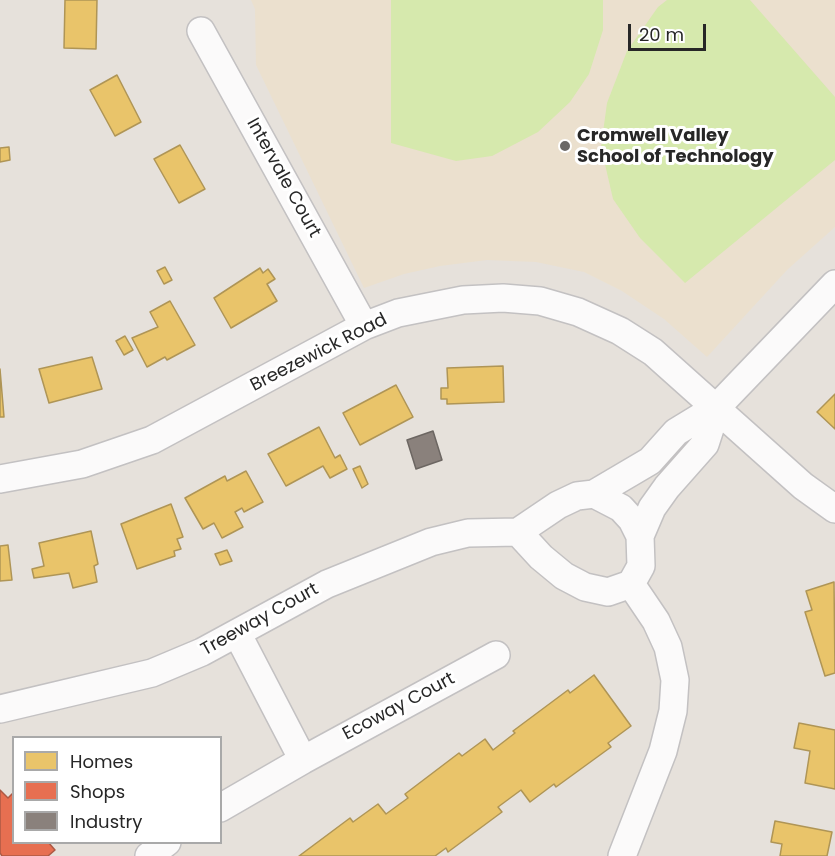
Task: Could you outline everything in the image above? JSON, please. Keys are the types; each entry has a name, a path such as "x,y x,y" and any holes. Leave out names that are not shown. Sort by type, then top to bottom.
{"street":[{"name":"Intervale Court","path":"201,31 364,326"},
{"path":"594,494 621,508 632,520 639,536 641,566 631,584 608,592 585,587 552,566 518,532 558,505 577,496 594,494 650,461 676,432 717,407 835,284"},
{"name":"Breezewick Road","path":"0,479 82,464 152,440 364,326 428,305 503,298 540,302 578,312 620,331 653,352 803,486 835,509"},
{"path":"639,536 652,508 705,444 717,407"},
{"name":"Treeway Court","path":"0,709 152,673 202,652 327,584 431,542 468,533 518,532"},
{"path":"622,856 663,751 673,711 675,680 668,646 656,621 631,584"},
{"path":"237,633 303,760"},
{"name":"Ecoway Court","path":"222,807 496,655"},
{"path":"149,856 166,844"}],"shaded area":[{"name":"Cromwell Valley School of Technology","path":"251,0 835,0 835,227 787,270 707,357 664,319 622,291 584,272 536,262 487,260 440,266 404,274 364,288 256,65 255,9"}],"green space":[{"path":"391,0 603,0 603,30 589,74 570,102 538,132 492,156 456,161 391,143"},
{"path":"667,0 750,0 835,97 835,160 685,283 640,238 613,199 601,147 607,103 627,51 658,7"}],"building: Homes":[{"path":"65,0 97,0 96,49 64,48"},
{"path":"117,75 141,122 115,136 90,90"},
{"path":"180,145 205,189 179,203 154,159"},
{"path":"9,147 10,160 0,162 0,148"},
{"path":"165,267 172,280 164,284 157,271"},
{"path":"260,268 263,273 268,269 275,279 267,284 277,301 231,328 214,298"},
{"path":"170,301 195,345 167,360 165,357 147,367 132,338 158,327 150,312"},
{"path":"125,336 133,350 124,355 116,341"},
{"path":"92,357 102,389 49,403 39,369"},
{"path":"503,366 504,402 447,404 447,399 441,399 441,388 448,388 447,368"},
{"path":"0,369 4,417 0,417"},
{"path":"396,385 413,417 360,445 343,413"},
{"path":"835,394 835,429 817,412"},
{"path":"319,427 335,458 340,455 347,469 330,478 323,466 286,486 268,454"},
{"path":"360,466 368,484 362,488 353,469"},
{"path":"246,471 263,502 244,512 242,508 235,512 243,527 222,538 214,523 203,529 185,498 225,476 227,481"},
{"path":"171,504 183,537 177,539 181,549 174,551 175,556 137,569 121,524"},
{"path":"91,531 98,564 94,566 97,582 73,588 69,573 34,578 32,569 44,566 39,543"},
{"path":"8,545 12,580 0,581 0,546"},
{"path":"227,550 232,561 220,565 215,554"},
{"path":"834,582 835,673 825,676 805,612 812,610 806,591"},
{"path":"594,675 631,726 608,743 611,747 556,787 554,784 530,802 521,790 498,807 502,812 448,852 446,848 435,856 299,856 350,818 353,822 378,804 386,814 408,798 405,794 459,753 462,756 485,739 493,750 515,733 513,731 568,690 570,693"},
{"path":"799,723 835,730 835,789 805,783 810,751 794,748"},
{"path":"775,821 832,832 827,856 780,856 782,844 771,842"}],"building: Shops":[{"path":"0,790 8,798 12,794 12,844 50,844 55,850 48,856 2,856 0,853"}],"building: Industry":[{"path":"433,431 442,460 416,469 407,440"}],"place":[{"name":"Cromwell Valley School of Technology","path":"565,146"}]}
